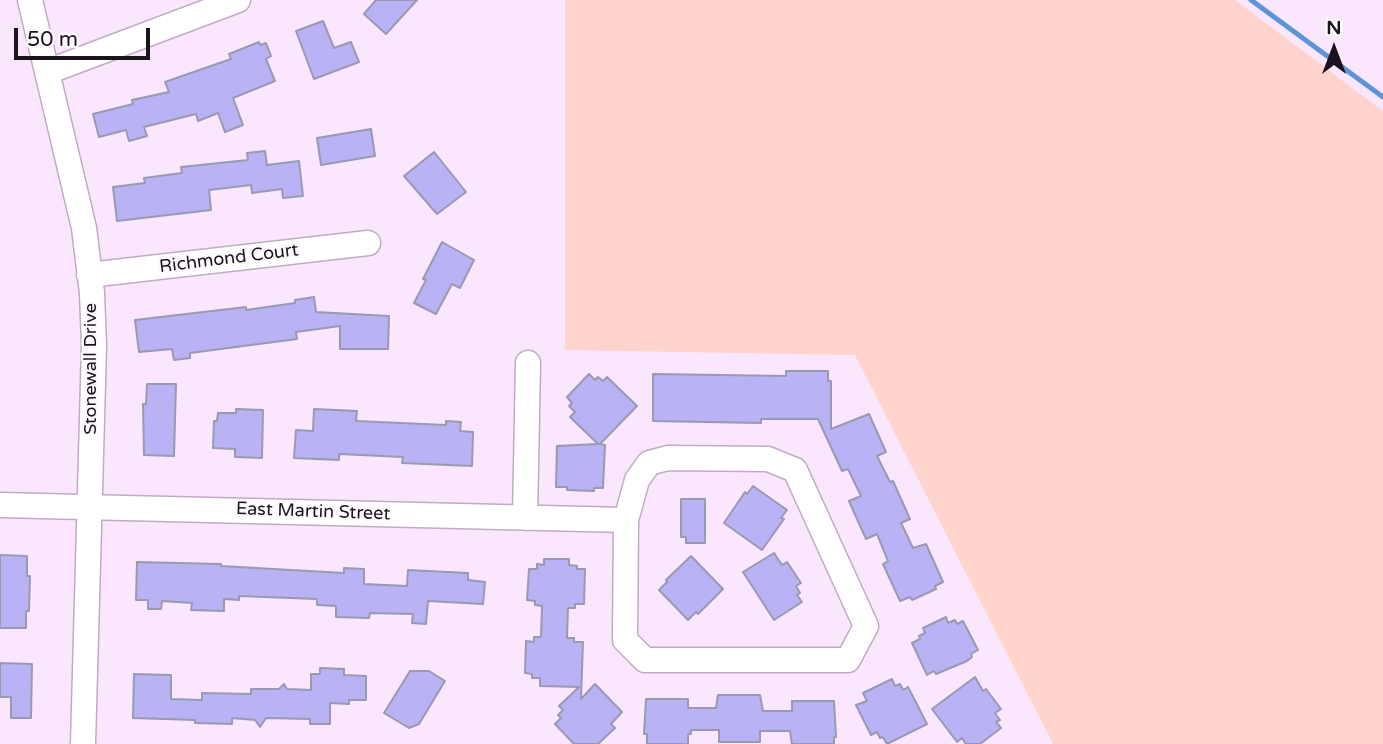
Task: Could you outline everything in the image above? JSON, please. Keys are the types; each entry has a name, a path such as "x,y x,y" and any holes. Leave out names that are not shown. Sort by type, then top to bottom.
{"street":[{"name":"Stonewall Drive","path":"30,0 84,228 89,275 94,346 83,744"},
{"path":"47,72 238,0"},
{"name":"Richmond Court","path":"89,275 368,243"},
{"path":"525,517 528,363"},
{"path":"668,458 768,459 795,470 866,626 848,660 645,660 625,640 626,520 637,481 649,463 668,458"},
{"name":"East Martin Street","path":"0,505 626,520"}],"shaded area":[{"path":"565,0 1235,0 1383,111 1383,744 1053,744 855,355 565,350"}],"building":[{"path":"376,0 417,0 386,34 364,14"},
{"path":"323,21 334,48 351,42 359,62 314,79 296,31"},
{"path":"259,42 260,45 266,43 271,56 266,59 275,81 233,98 243,125 225,132 218,113 198,121 196,114 144,127 147,136 129,141 126,130 99,137 93,114 133,104 132,100 169,92 165,82 231,59 229,54"},
{"path":"371,129 375,156 321,165 317,138"},
{"path":"265,151 267,165 299,161 303,196 283,198 282,189 252,193 251,185 209,190 211,210 117,221 113,187 145,183 144,178 182,173 181,167 248,160 247,153"},
{"path":"434,152 466,192 437,214 404,176"},
{"path":"442,242 474,260 460,288 452,284 436,314 414,303"},
{"path":"314,297 316,312 389,316 388,349 340,349 340,326 296,332 297,339 190,353 190,358 174,360 172,349 139,352 135,320 246,307 246,310 295,303 295,300"},
{"path":"786,371 828,371 828,381 831,381 831,429 869,414 886,452 877,456 890,482 893,481 910,519 901,523 913,548 926,544 943,582 935,586 936,589 912,600 910,597 900,601 883,564 888,561 877,534 866,539 849,501 861,496 848,469 842,471 818,419 761,419 761,423 653,421 653,374 786,376"},
{"path":"589,374 595,380 598,377 603,381 607,377 637,406 600,444 605,445 603,488 594,488 594,491 567,490 567,487 556,487 557,446 598,444 570,417 575,412 569,406 572,403 567,397"},
{"path":"147,384 176,384 174,456 144,455 143,404 146,404"},
{"path":"236,409 263,410 262,458 235,457 235,449 213,448 214,421 217,421 218,413 236,413"},
{"path":"314,409 357,411 356,421 446,425 446,421 461,422 460,431 473,432 472,466 402,463 403,457 339,454 339,460 294,458 296,430 313,431"},
{"path":"753,486 787,510 781,518 784,519 762,550 724,523 745,492 747,494"},
{"path":"681,499 705,499 705,543 686,543 686,537 681,537"},
{"path":"774,553 782,565 787,562 801,583 796,586 800,593 797,595 802,602 774,620 743,572"},
{"path":"0,555 27,556 27,576 30,576 26,628 0,628"},
{"path":"691,556 723,589 698,614 696,612 688,620 659,590"},
{"path":"544,559 569,559 569,565 585,569 584,604 575,604 575,608 568,608 567,638 574,638 574,642 583,642 581,699 595,684 622,712 611,724 615,728 598,744 574,744 555,724 561,718 558,715 563,710 559,706 579,687 540,686 540,678 532,678 532,674 525,673 526,641 534,642 534,637 541,637 542,606 527,600 529,569 537,569 537,564 544,565"},
{"path":"137,562 221,564 344,573 344,568 364,569 364,584 407,586 408,570 468,573 468,580 485,582 483,604 428,601 426,624 412,623 413,614 370,613 369,618 336,617 336,606 317,605 317,599 239,596 239,600 224,599 224,611 191,610 192,603 162,601 161,609 148,609 148,600 136,600"},
{"path":"946,617 948,623 955,620 957,624 963,621 978,650 971,654 972,657 967,661 927,675 912,643 925,633 923,628"},
{"path":"0,663 32,664 31,718 11,718 11,697 0,697"},
{"path":"320,668 344,669 344,675 366,676 366,700 349,700 349,704 330,703 330,724 310,724 310,719 266,718 260,727 255,720 232,718 232,724 133,718 134,674 171,675 171,699 202,700 202,693 251,694 251,689 279,689 284,684 287,689 311,690 311,674 320,674"},
{"path":"410,671 429,671 445,681 419,724 409,728 384,713"},
{"path":"975,677 983,691 986,689 1001,709 995,713 1000,720 996,722 1001,728 980,744 966,744 962,738 957,742 932,709"},
{"path":"892,679 895,686 900,684 903,690 908,687 927,724 887,744 877,732 871,735 856,705 867,701 863,693"},
{"path":"718,695 760,695 763,711 792,711 792,701 834,701 834,744 792,744 790,731 760,731 760,742 719,742 719,730 691,730 688,744 647,744 647,734 644,734 646,699 688,699 688,708 716,708"}],"waterway":[{"path":"1251,0 1383,97"}]}
